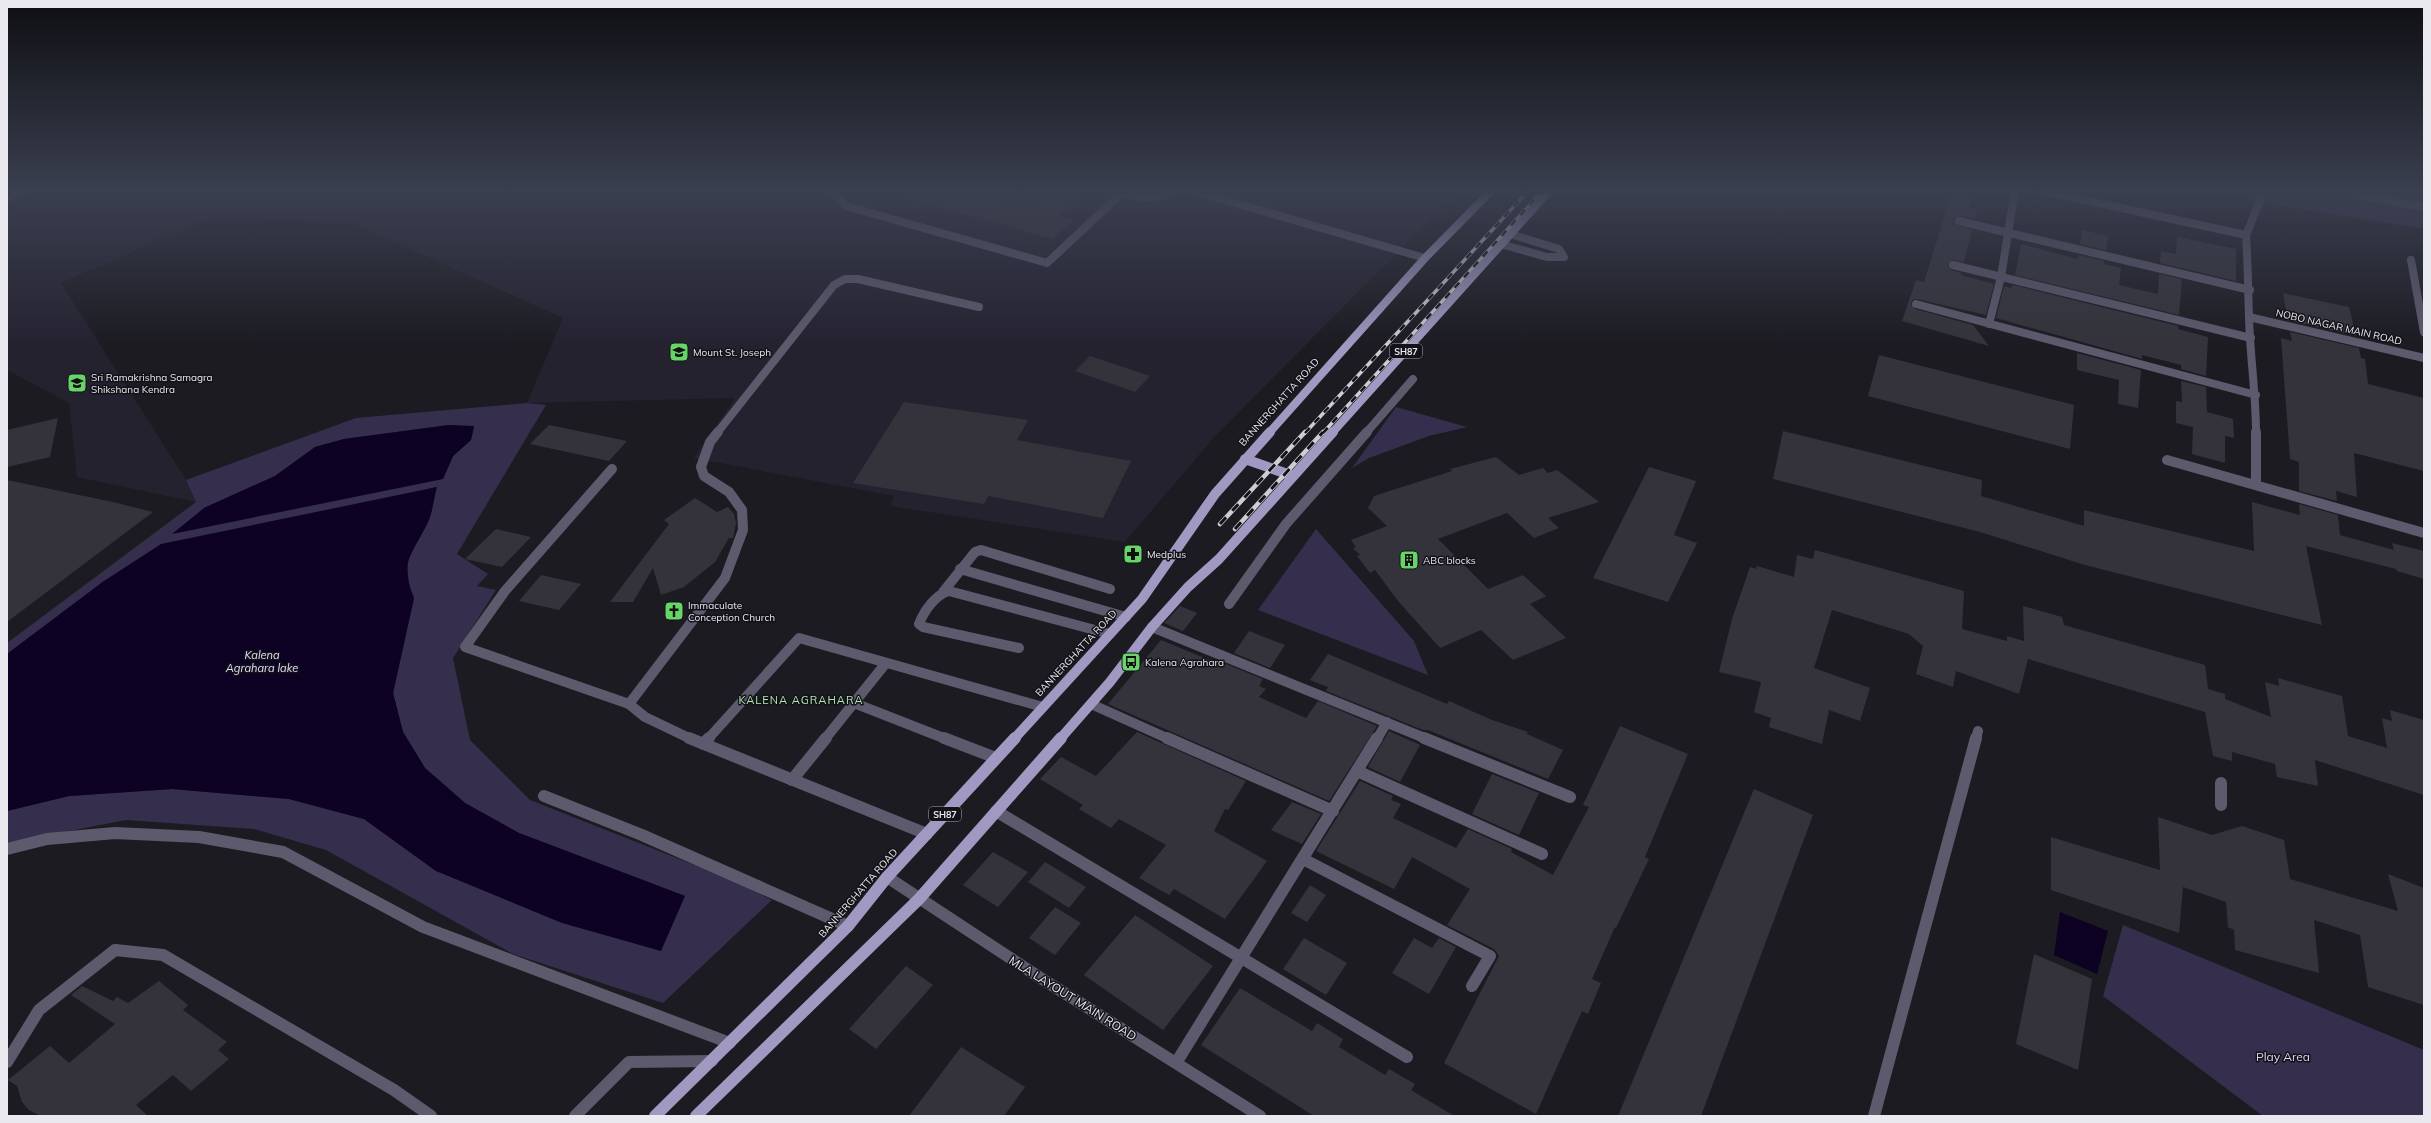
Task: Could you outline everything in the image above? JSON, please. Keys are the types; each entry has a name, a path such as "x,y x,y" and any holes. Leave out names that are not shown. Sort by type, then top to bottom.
{"main road":[{"name":"BANNERGHATTA ROAD","path":"662,1114 712,1061 848,926 887,877 1126,617 1142,599 1215,494 1441,241"},
{"name":"SH87","path":"1152,627 1188,587 1219,559 1261,513 1503,241"},
{"path":"1245,459 1293,476"},
{"path":"696,1116 919,899 1110,682 1152,627"}],"street":[{"path":"971,241 1047,263 1068,241"},
{"path":"1368,241 1425,258"},
{"path":"1501,244 1547,257 1564,257 1559,249 1534,241"},
{"path":"1989,324 2001,277 2007,241"},
{"path":"2040,241 2250,290"},
{"path":"2246,241 2250,290 2249,317 2256,395 2256,486"},
{"path":"2411,260 2424,332"},
{"path":"1953,265 2251,338"},
{"path":"629,704 726,578 743,530 742,510 730,492 704,476 701,467 710,442 834,285 845,279 858,279 979,307"},
{"path":"1916,304 2256,395"},
{"name":"NOBO NAGAR MAIN ROAD","path":"2249,317 2424,358"},
{"path":"1229,604 1286,524 1413,379"},
{"path":"2167,460 2424,533"},
{"path":"612,469 505,591 466,647 629,704 645,717 703,744 927,834"},
{"path":"1019,648 923,627 919,624 920,619 975,552 987,551 1110,589"},
{"path":"960,569 1126,617"},
{"path":"943,592 949,592 1110,634"},
{"path":"1152,627 1570,797"},
{"path":"703,744 799,638 1043,707"},
{"path":"792,780 886,663"},
{"path":"854,703 996,758"},
{"path":"1091,704 1332,811"},
{"path":"1176,1063 1387,722"},
{"path":"1874,1116 1978,731"},
{"path":"1357,771 1542,854"},
{"path":"2221,783 2221,805"},
{"path":"544,796 642,835 848,926"},
{"path":"996,811 1243,957 1407,1057"},
{"path":"7,849 47,839 115,833 199,836 283,852 423,927 730,1043"},
{"path":"1303,859 1490,956 1472,986"},
{"name":"MLA LAYOUT MAIN ROAD","path":"887,877 919,899 1260,1116"},
{"path":"7,1062 39,1010 115,950 163,955 394,1090 431,1116"},
{"path":"575,1116 629,1062 712,1061"}],"shaded area":[{"path":"7,241 157,241 61,283 186,480 196,502 77,477 69,403 7,370"},
{"path":"393,241 1409,241 1215,436 1125,542 890,506 894,496 694,458 735,398 527,403 563,318"}],"green space":[{"path":"527,403 546,405 457,554 488,574 477,586 496,590 453,658 470,740 530,800 730,879 772,900 663,1003 513,954 326,850 254,829 126,820 7,843 7,811 69,796 172,789 289,799 364,819 436,871 685,896 519,833 465,803 425,768 403,732 393,693 414,598 409,586 407,562 429,519 436,487 104,581 7,654 7,643 196,502 186,480 356,418","holes":["449,425 474,427 471,440 453,456 443,479 204,508 275,476 315,447 344,439"]},
{"path":"1396,407 1467,427 1429,436 1369,458 1352,468"},
{"path":"1316,529 1414,641 1428,675 1258,610"},
{"name":"Play Area","path":"2123,925 2424,1050 2424,1116 2263,1116 2103,996"}],"water":[{"path":"449,425 474,426 471,440 453,456 443,479 172,534 204,508 275,476 315,447 344,439"},
{"name":"Kalena Agrahara lake","path":"437,487 432,512 413,549 408,565 407,574 409,585 414,598 393,693 403,732 425,768 465,803 519,833 685,896 661,951 562,923 436,871 364,819 289,799 172,789 69,796 7,811 7,654 104,581 161,544"},
{"path":"2060,912 2108,931 2097,974 2054,955"}],"building":[{"path":"1937,241 1969,241 1964,262 1952,260 1948,266 1951,270 1961,273 1961,275 1994,284 1986,315 1917,299 1912,300 1911,305 1915,309 1973,325 1989,346 1902,321 1916,280 1924,282"},
{"path":"2080,241 2107,241 2106,250 2080,244"},
{"path":"2177,241 2199,241 2236,249 2236,281 2160,263 2161,251 2176,254"},
{"path":"2021,244 2078,259 2078,255 2104,261 2104,264 2121,268 2119,285 2158,294 2159,274 2182,279 2179,315 2015,275"},
{"path":"2013,285 2178,326 2178,329 2208,337 2206,376 2181,369 2181,365 2142,355 2142,359 1996,318 2004,286 2011,288"},
{"path":"2283,293 2349,307 2356,336 2288,320"},
{"path":"2290,332 2359,348 2361,358 2365,359 2368,384 2424,398 2424,471 2354,453 2357,497 2336,491 2337,501 2299,491 2299,462 2290,459 2281,338 2292,341"},
{"path":"2077,353 2141,370 2138,408 2118,404 2119,380 2077,370"},
{"path":"1879,355 2074,405 2070,449 1868,396"},
{"path":"1090,356 1150,376 1135,392 1075,371"},
{"path":"2181,381 2206,387 2207,412 2233,419 2234,438 2225,436 2225,463 2192,454 2193,427 2176,423 2176,401 2182,402"},
{"path":"904,402 1028,420 1017,440 1131,461 1103,518 988,496 984,504 853,483"},
{"path":"58,418 50,457 7,467 7,430"},
{"path":"549,425 627,441 609,461 530,444"},
{"path":"1783,431 1982,480 1981,496 2084,526 2084,510 2254,551 2252,502 2300,515 2299,504 2338,515 2340,535 2394,550 2392,543 2424,551 2424,579 2397,571 2396,569 2306,546 2322,625 2085,565 1980,532 1773,479"},
{"name":"ABC blocks","path":"1496,457 1519,475 1543,468 1548,473 1557,470 1599,502 1548,518 1559,528 1534,538 1507,513 1438,539 1488,589 1523,575 1546,596 1530,604 1566,638 1513,660 1481,630 1440,648 1398,601 1375,570 1370,573 1357,556 1360,555 1353,548 1356,547 1351,540 1387,526 1368,508 1374,496 1452,471 1450,469"},
{"path":"1649,467 1696,481 1674,535 1697,543 1668,602 1593,578"},
{"path":"7,480 113,502 153,512 7,622"},
{"path":"695,498 717,512 728,507 734,514 736,523 733,538 729,538 715,562 684,587 661,595 653,568 633,602 610,602 669,524 664,520"},
{"path":"496,529 531,537 502,567 465,559"},
{"path":"1815,550 1964,591 1962,629 2007,641 2007,636 2024,641 2023,606 2062,617 2064,625 2205,665 2208,689 2225,694 2225,699 2271,717 2265,682 2279,686 2278,678 2342,696 2348,736 2387,748 2382,718 2392,721 2390,710 2424,720 2424,795 2315,760 2318,786 2277,777 2275,764 2232,752 2232,761 2213,756 2205,712 2028,659 2019,694 1956,671 1953,687 1916,674 1923,646 1909,634 1832,610 1814,668 1870,688 1860,721 1829,710 1822,744 1769,727 1771,718 1754,712 1761,682 1719,672 1732,619 1750,567 1756,569 1757,566 1794,577 1797,555 1813,559"},
{"path":"541,575 581,584 559,610 519,601"},
{"path":"1180,606 1197,613 1183,631 1164,623"},
{"path":"1249,631 1285,645 1270,668 1234,653"},
{"path":"1161,640 1224,666 1226,664 1263,679 1259,686 1266,689 1259,697 1306,718 1318,701 1377,726 1329,801 1108,704"},
{"path":"1328,654 1447,704 1449,701 1492,720 1528,732 1527,734 1563,750 1548,779 1428,730 1423,730 1326,691 1328,687 1310,680"},
{"path":"1620,726 1688,754 1645,857 1649,859 1616,928 1615,927 1592,979 1601,983 1588,1014 1582,1011 1536,1114 1444,1063 1499,956 1494,949 1447,925 1470,889 1412,857 1394,889 1316,851 1360,781 1393,796 1391,800 1401,804 1393,818 1456,848 1468,829 1512,849 1511,852 1553,875 1589,807 1583,805"},
{"path":"1389,731 1420,745 1400,782 1368,767"},
{"path":"1137,732 1246,781 1228,810 1225,809 1214,831 1267,861 1225,919 1174,889 1169,895 1139,878 1166,845 1119,819 1111,828 1079,809 1083,805 1040,779 1061,757 1096,776"},
{"path":"1492,774 1539,793 1519,835 1472,814"},
{"path":"1754,789 1813,815 1701,1116 1618,1116"},
{"path":"1292,802 1321,814 1302,844 1271,830"},
{"path":"2158,817 2212,835 2242,826 2284,840 2290,879 2398,911 2388,874 2424,888 2424,1005 2368,987 2360,935 2314,920 2319,973 2235,950 2234,930 2228,927 2226,902 2183,887 2179,933 2051,890 2051,837 2160,870"},
{"path":"993,852 1028,872 998,907 963,885"},
{"path":"1045,862 1086,887 1069,908 1028,882"},
{"path":"1310,885 1326,895 1307,922 1291,913"},
{"path":"1055,907 1081,923 1055,955 1029,938"},
{"path":"1135,915 1213,966 1163,1030 1084,975"},
{"path":"1304,938 1347,963 1326,995 1283,969"},
{"path":"1414,938 1432,948 1439,938 1456,947 1429,994 1392,973"},
{"path":"2034,954 2092,979 2078,1070 2016,1044"},
{"path":"906,966 933,985 876,1049 849,1029"},
{"path":"159,981 188,1005 183,1010 227,1042 218,1050 229,1059 191,1091 173,1075 136,1105 148,1116 41,1116 29,1110 22,1102 17,1086 8,1080 50,1046 69,1063 115,1024 71,995 82,986 113,1001 117,997 128,1003"},
{"path":"1240,988 1312,1031 1317,1023 1343,1039 1339,1047 1385,1075 1389,1069 1415,1084 1411,1090 1454,1116 1314,1116 1201,1045"},
{"path":"961,1047 1025,1087 1004,1116 909,1116"}],"railway":[{"path":"1305,433 1482,241"},
{"path":"1323,433 1497,241"},
{"path":"1220,524 1305,432"},
{"path":"1235,529 1323,432"}],"place":[{"name":"Mount St. Joseph","path":"679,352"},
{"name":"Sri Ramakrishna Samagra Shikshana Kendra","path":"77,383"},
{"name":"Medplus","path":"1133,554"},
{"name":"ABC blocks","path":"1409,560"},
{"name":"Immaculate Conception Church","path":"674,611"},
{"name":"Kalena Agrahara","path":"1131,662"}],"district":[{"name":"KALENA AGRAHARA","path":"801,700"}]}
